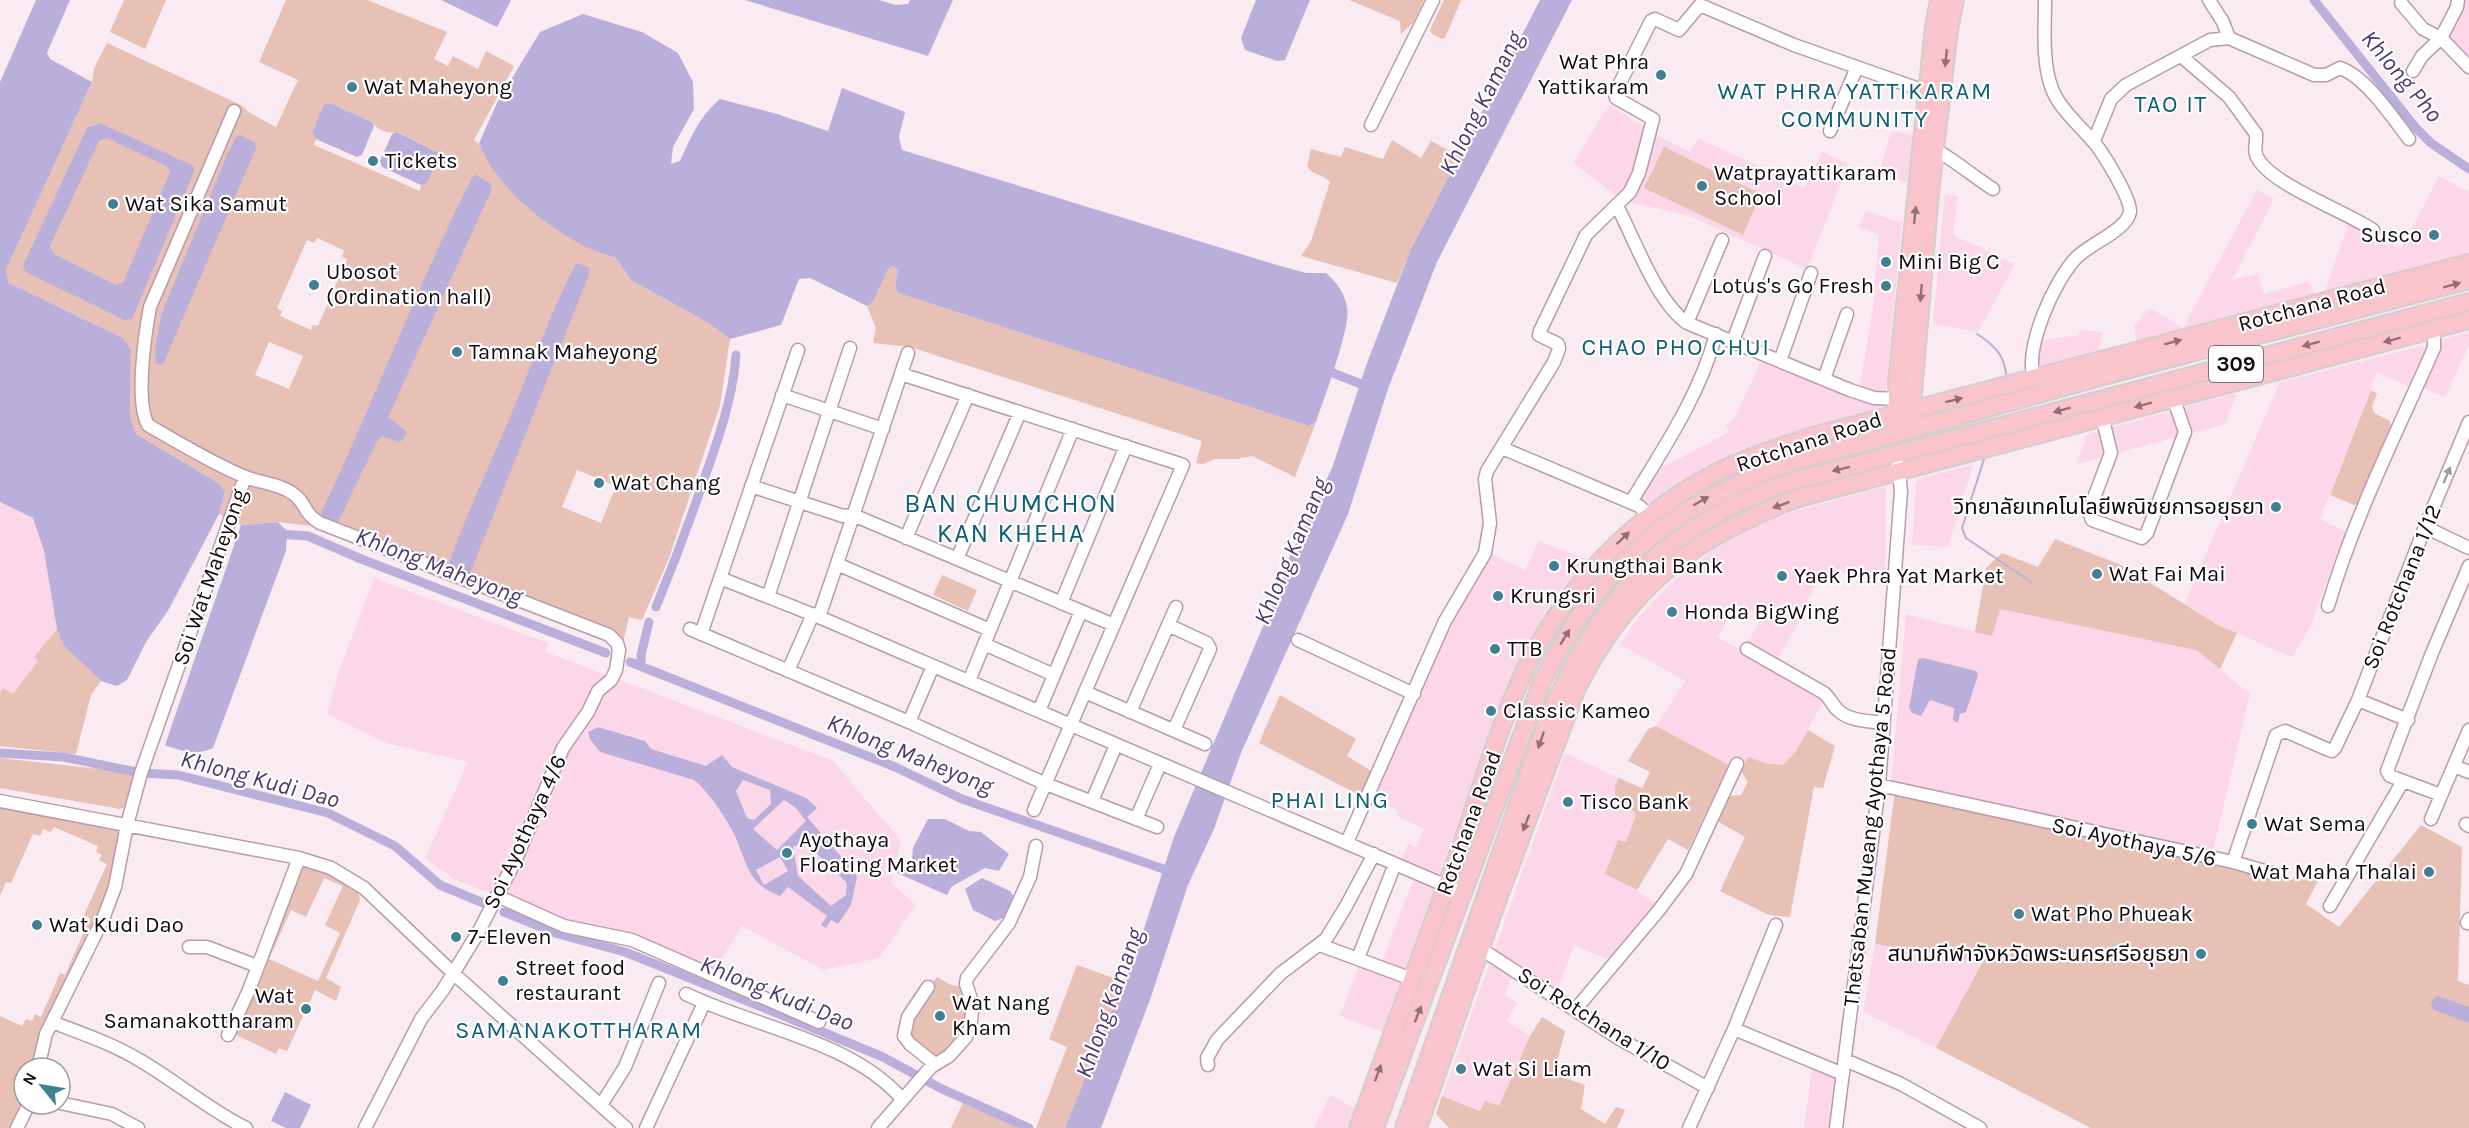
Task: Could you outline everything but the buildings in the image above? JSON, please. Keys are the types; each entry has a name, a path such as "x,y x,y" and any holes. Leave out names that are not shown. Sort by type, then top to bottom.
{"main road":[{"path":"1905,452 1914,427 1902,407 1935,95 1940,0"},
{"path":"1905,452 1898,432 1936,150 1935,95 1955,0"},
{"name":"Rotchana Road","path":"1375,1128 1540,684 1570,629 1615,570 1666,524 1697,504 1741,481 1790,463 2010,402 2469,263"},
{"name":"Rotchana Road","path":"1359,1128 1512,702 1533,655 1575,592 1611,550 1649,515 1691,487 1735,464 1902,407 1995,389 2469,280"},
{"name":"Rotchana Road","path":"1418,1128 1429,1077 1475,926 1564,680 1601,618 1623,591 1644,568 1681,537 1736,502 1790,482 2469,302"},
{"name":"Rotchana Road","path":"1404,1128 1429,1077 1481,949 1577,688 1602,642 1630,605 1671,565 1759,512 1799,498 2469,320"},
{"path":"2210,371 2214,388"},
{"path":"1454,918 1475,926"}],"street":[{"path":"1371,126 1433,0"},
{"path":"2034,379 2031,360 2035,339 2065,273 2076,258 2091,245 2121,227 2130,212 2123,191 2094,141 2055,96 2051,87 2046,68 2045,0"},
{"path":"2209,0 2223,22 2229,38"},
{"path":"2413,70 2422,56 2440,38 2457,7 2458,0"},
{"path":"2402,3 2423,29 2440,38 2469,67"},
{"path":"1347,842 1445,621 1485,553 1490,523 1485,479 1558,353 1558,344 1539,333 1570,264 1586,235 1630,192 1639,173 1653,119 1616,98 1615,93 1653,18 1679,30 1700,5 1794,45 1935,95"},
{"path":"2094,141 2105,111 2116,93 2126,85 2210,40 2229,38 2314,75 2326,75 2340,68 2355,75 2392,116 2409,139"},
{"path":"2181,56 2229,97 2256,134 2257,158 2268,170 2281,180 2357,219 2373,230"},
{"path":"1830,131 1857,67"},
{"name":"Soi Wat Maheyong","path":"41,1056 52,1022 103,919 115,887 126,825 141,773 245,477 148,425 143,416 144,335 150,307 234,111"},
{"path":"1936,150 1959,163 1969,174 1993,189"},
{"path":"1617,206 1648,270 1673,311 1687,323 1824,379 1902,407"},
{"path":"1687,323 1722,240"},
{"path":"1733,341 1765,255"},
{"path":"1780,361 1811,273"},
{"path":"1824,379 1847,314"},
{"path":"2328,606 2337,575 2377,477 2434,348 2434,329"},
{"path":"1632,502 1693,396 1710,356 1716,334"},
{"path":"768,597 850,348"},
{"path":"798,350 720,578 695,632 909,722 1046,784 1156,827"},
{"path":"788,671 816,616 837,564 908,353"},
{"path":"901,374 1183,465 1034,810"},
{"path":"906,538 968,395"},
{"path":"782,396 883,429"},
{"path":"2102,417 2111,453 2089,516 2092,520 2142,538 2146,534 2184,432 2173,397"},
{"path":"957,559 1020,412"},
{"name":"Soi Rotchana 1/12","path":"2332,751 2358,700 2425,527 2469,422"},
{"path":"969,681 1073,429"},
{"path":"1060,603 1126,446"},
{"path":"1502,448 1632,502 1649,515"},
{"name":"Thetsaban Mueang Ayothaya 5 Road","path":"1836,1128 1879,785 1905,452"},
{"name":"Soi Ayothaya 4/6","path":"245,477 293,493 300,499 304,511 320,523 614,638 619,650 616,670 611,680 598,691 588,712 563,748 516,859 474,940 421,1018 365,1128"},
{"path":"751,486 843,516 853,515 1114,625"},
{"path":"2425,527 2469,548"},
{"path":"837,564 990,630"},
{"path":"2441,795 2388,774 2436,642 2469,566"},
{"path":"720,578 816,616 1463,893"},
{"path":"1130,711 1176,607"},
{"path":"1039,711 1081,611"},
{"path":"1168,625 1207,643 1210,649 1174,730"},
{"path":"1298,640 1414,694"},
{"path":"984,644 1054,675"},
{"path":"1747,649 1824,693 1831,699 1838,711 1848,717 1883,723"},
{"path":"909,722 933,666"},
{"path":"1085,692 1205,744"},
{"path":"2358,700 2408,720"},
{"path":"2431,819 2469,730"},
{"name":"Soi Ayothaya 5/6","path":"1879,785 2233,862 2276,735 2285,731 2332,751"},
{"path":"1092,801 1113,752"},
{"path":"1575,1010 1659,910 1686,874 1737,764"},
{"path":"2454,766 2469,772"},
{"path":"1136,819 1157,771"},
{"path":"2330,906 2403,781"},
{"path":"0,801 299,858 331,868 363,888 453,973 626,1128"},
{"path":"878,1128 933,1065 949,1056 968,1034 973,1005 966,984 967,978 1010,923 1030,877 1036,846"},
{"path":"1208,1065 1207,1058 1217,1040 1260,998 1280,974 1320,945 1345,908 1374,854"},
{"path":"228,1035 299,858"},
{"path":"2233,862 2272,873"},
{"path":"1358,958 1395,864"},
{"path":"497,896 564,926 632,940 819,1022"},
{"path":"1689,1128 1734,1029 1776,925"},
{"path":"1320,945 1412,979"},
{"path":"189,946 207,947 257,966"},
{"name":"Soi Rotchana 1/10","path":"1481,949 1575,1010 1708,1088"},
{"path":"601,1105 625,1067 659,983"},
{"path":"928,987 908,1017 904,1036 933,1065"},
{"path":"686,994 704,1003 785,1031 866,1067 904,1097"},
{"path":"646,1128 704,1003"},
{"path":"52,1022 111,1045 143,1062 186,1092 246,1128"},
{"path":"1734,1029 1844,1074"},
{"path":"1845,1060 1901,1084 1980,1128"},
{"path":"72,1106 112,1114 138,1128"}],"shaded area":[{"path":"36,0 70,0 47,53 50,59 92,82 6,270 9,283 123,338 131,350 130,417 136,434 220,484 225,492 219,514 169,609 146,642 127,680 117,686 101,681 64,646 57,629 44,551 33,518 0,502 0,82"},
{"path":"124,0 166,0 145,49 110,32"},
{"path":"286,0 367,0 447,32 434,59 448,66 453,56 478,69 486,51 514,66 474,140 482,148 503,182 570,237 600,253 616,258 631,280 710,324 730,339 720,405 669,558 642,620 629,617 622,647 454,584 312,526 278,522 241,525 219,514 225,492 220,484 136,434 130,417 131,350 123,338 9,283 6,270 92,82 94,68 107,43 243,106 248,112 276,127 298,80 259,62","holes":["330,103 372,122 383,131 398,132 437,152 427,183 421,185 420,191 314,145 316,139 312,133","317,238 344,250 342,257 347,259 318,326 313,325 311,330 280,316 282,311 277,308 307,240 314,243","269,342 303,356 289,389 255,375","577,470 616,486 601,523 562,507"]},
{"path":"441,0 511,0 497,27"},
{"path":"745,0 879,0 896,5 908,4 910,0 953,0 928,56"},
{"path":"1256,0 1310,0 1285,60 1277,61 1245,50 1241,38"},
{"path":"1349,0 1424,0 1413,23 1401,34 1400,21"},
{"path":"1444,0 1461,0 1445,38 1442,39 1432,34 1430,30"},
{"path":"1540,0 1572,0 1437,262 1388,389 1348,514 1241,753 1214,829 1188,885 1151,997 1101,1128 1065,1128 1136,953 1174,837 1275,598 1289,558 1332,468 1367,363 1411,249"},
{"path":"2455,0 2469,0 2469,70 2437,39"},
{"path":"583,14 642,32 678,53 693,82 694,109 673,147 671,164 680,161 701,120 720,99 777,114 828,131 842,88 905,112 899,137 902,150 1277,265 1306,273 1326,273 1342,292 1346,302 1347,316 1341,346 1316,422 1309,426 898,293 895,285 898,270 893,266 888,269 873,302 867,306 810,278 799,279 781,325 730,339 710,324 631,280 616,258 583,245 533,212 506,186 488,162 479,143 497,103 540,32"},
{"path":"330,103 372,122 374,126 362,155 357,157 316,139 312,133 324,105"},
{"name":"Watprayattikaram School","path":"1609,105 1660,137 1690,152 1698,138 1805,188 1822,152 1848,164 1807,269 1689,216 1624,201 1573,163"},
{"path":"100,123 194,166 194,172 132,319 124,320 26,272 23,266 87,128","holes":["107,138 166,166 170,172 123,283 116,285 54,254 50,246 99,141"]},
{"path":"1892,131 1914,135 1908,182 1878,175"},
{"path":"397,132 437,152 439,156 427,183 421,185 382,167 380,161 392,134"},
{"path":"241,135 255,143 256,148 163,364 160,365 156,363 155,350 161,315 227,155 236,137"},
{"path":"1392,140 1421,158 1431,141 1459,156 1411,249 1397,283 1301,256 1311,241 1330,182 1307,166 1311,149 1341,157 1345,147 1383,159"},
{"path":"1664,147 1761,194 1743,235 1644,188"},
{"path":"476,175 490,183 492,189 388,417 407,432 403,440 398,442 382,436 377,441 338,522 334,523 322,518 321,513 433,259 473,176"},
{"path":"2439,176 2469,192 2469,255 2324,292 2350,220 2380,241 2401,249"},
{"path":"2257,190 2274,199 2232,280 2258,274 2264,294 2310,281 2314,294 2137,342 2134,326 2150,308 2183,328"},
{"path":"1945,194 1958,196 1953,235 2015,264 1978,332 1933,324"},
{"path":"1866,211 1902,223 1883,404 1877,409 1740,450 1667,490 1643,508 1635,501 1654,472 1729,432 1726,424 1734,419 1763,358 1858,398 1873,307 1879,235 1859,227"},
{"path":"578,263 589,268 590,272 468,574 451,567 449,563 548,323"},
{"path":"892,266 898,270 895,285 898,293 1309,426 1316,422 1295,477 1252,456 1216,459 1203,464 1196,463 1202,441 910,347 873,343 876,328 867,306 873,302 888,269"},
{"path":"2080,330 2103,332 2098,353 2037,368 2040,341 2078,335"},
{"path":"2469,332 2469,345 2445,397 2421,387 2443,339"},
{"name":"วิทยาลัยเทคโนโลยีพณิชยการอยุธยา","path":"2433,343 2413,388 2377,373 2320,519 2349,533 2338,550 2310,627 2292,657 2220,626 2185,603 2280,382"},
{"path":"2371,390 2377,394 2372,406 2374,413 2390,421 2391,429 2360,504 2354,505 2330,495"},
{"path":"2237,393 2225,424 2077,464 2087,434"},
{"path":"1973,465 1948,547 1912,545 1916,483 1920,478"},
{"path":"1886,488 1885,571 1819,574 1799,622 1778,658 1748,641 1762,618 1738,605 1717,637 1826,697 1796,751 1783,765 1768,765 1748,758 1741,771 1656,726 1685,681 1620,644 1638,618 1671,583 1721,544 1744,531 1792,512"},
{"path":"0,502 33,518 44,551 57,629 34,657 38,661 13,694 4,688 0,694"},
{"path":"278,522 287,531 286,551 213,748 194,752 165,745 241,525"},
{"path":"2055,539 2121,565 2220,626 2237,633 2220,669 2196,650 2000,609 1992,636 1975,632 1986,568 2002,553 2038,567"},
{"path":"1539,541 1587,559 1546,609 1513,674 1438,877 1401,861 1408,844 1416,847 1424,829 1397,816 1399,811 1373,798 1463,597 1490,554 1525,570"},
{"path":"942,575 977,590 968,611 933,595"},
{"path":"374,578 548,643 546,652 833,761 901,841 891,883 916,905 879,958 824,970 742,926 716,968 661,947 575,923 496,889 493,894 455,880 425,858 468,762 386,743 327,714 339,671"},
{"path":"1999,609 2196,650 2250,694 2212,855 1891,781 1906,614 1992,636"},
{"path":"57,629 64,646 101,681 91,695 76,754 0,746 0,694 3,688 13,694 38,661 34,657"},
{"path":"1923,658 1976,671 1978,675 1966,712 1960,714 1958,723 1953,720 1954,708 1930,700 1921,716 1912,713 1909,708 1918,659"},
{"path":"1280,695 1356,739 1347,756 1373,772 1361,796 1259,743"},
{"path":"1656,726 1729,765 1688,850 1668,839 1637,890 1605,874 1618,840 1626,842 1636,815 1624,800 1615,797 1615,786 1619,778 1642,788 1650,772 1628,761 1648,729"},
{"path":"598,727 645,741 651,749 706,766 722,755 732,767 806,798 817,808 807,817 844,860 848,858 857,877 851,905 838,924 831,920 826,928 821,925 827,916 788,887 780,896 761,886 750,872 735,836 722,814 694,780 600,752 590,739 588,732","holes":["743,780 770,790 771,804 754,820 747,818 736,791","784,800 796,808 806,821 777,850 753,829","805,842 847,883 846,895 831,906 798,876 793,847","780,857 788,871 764,885 756,870"]},
{"path":"1808,730 1835,746 1823,788 1814,787 1790,917 1769,915 1720,891 1745,837 1717,821 1729,796 1741,795 1748,782 1741,771 1748,757 1768,764 1783,765 1796,751"},
{"path":"1565,753 1619,778 1615,786 1636,815 1626,842 1619,840 1605,874 1622,881 1658,905 1612,961 1574,945 1554,1000 1513,973 1505,995 1517,1003 1507,1021 1530,1036 1499,1106 1481,1111 1442,1096"},
{"path":"0,758 136,773 125,807 120,809 0,788"},
{"name":"สนามกีฬาจังหวัดพระนครศรีอยุธยา","path":"1895,790 2292,880 2297,873 2319,879 2306,904 2339,927 2421,825 2462,847 2458,981 2469,985 2469,1128 2091,1128 1936,1048 1983,961 1875,944"},
{"path":"0,808 122,832 111,889 39,1056 12,1056 12,1116 19,1116 14,1128 0,1128 0,1016 22,1026 26,1019 32,1021 35,1014 41,1017 60,973 65,975 90,918 84,915 107,864 99,860 102,855 96,852 98,846 54,827 51,832 43,829 40,836 33,834 11,883 6,882 0,896"},
{"path":"928,819 945,819 969,831 981,832 1009,854 999,871 985,868 951,887 947,895 897,873 901,864 912,859 913,848"},
{"path":"299,865 328,874 359,893 360,900 326,978 341,987 336,1001 315,990 287,1051 279,1048 276,1054 226,1030","holes":["324,878 343,886 325,925 340,933 318,981 269,959 291,910 306,917"]},
{"path":"982,878 1010,891 1017,901 1006,917 995,921 973,910 965,889"},
{"path":"1414,879 1435,888 1383,1032 1340,1016 1360,963 1379,969"},
{"path":"1875,944 1983,960 1936,1048 1863,1012"},
{"path":"1077,965 1125,982 1065,1128 1036,1128 1067,1047 1049,1039"},
{"path":"937,977 951,985 966,988 972,1001 965,1028 950,1054 936,1058 912,1043 907,1027 914,1008"},
{"path":"2437,996 2469,1007 2469,1023 2434,1010 2431,1005"},
{"path":"1542,1017 1565,1031 1554,1074 1585,1085 1581,1109 1605,1124 1616,1107 1625,1110 1617,1128 1449,1128 1436,1114 1442,1096 1480,1111 1485,1101 1499,1106 1530,1036"},
{"path":"1812,1068 1836,1076 1828,1128 1804,1128"},
{"path":"285,1092 311,1105 300,1128 286,1128 271,1121"},
{"path":"1330,1095 1355,1108 1347,1128 1314,1128"},
{"path":"963,1103 1018,1127 1020,1128 951,1128"}],"waterway":[{"name":"Khlong Pho","path":"2314,0 2416,128 2431,143 2469,169"},
{"path":"1977,334 1998,352 2004,364 2007,379"},
{"path":"656,607 719,437 732,388 736,355"},
{"path":"1333,373 1371,388"},
{"path":"1985,456 1962,528 1966,538 2031,582"},
{"name":"Khlong Maheyong","path":"277,534 308,536 361,559 606,653"},
{"path":"641,666 641,655 649,622"},
{"name":"Khlong Maheyong","path":"630,662 895,767 962,799 1175,873"},
{"name":"Khlong Kudi Dao","path":"0,753 63,757 141,773 178,775 328,813 395,846 440,885 488,905"},
{"name":"Khlong Kudi Dao","path":"504,912 558,934 625,952 784,1016 883,1057 940,1088 1029,1128"}],"place":[{"name":"Wat Phra Yattikaram","path":"1661,75"},
{"name":"Wat Maheyong","path":"352,87"},
{"name":"Tickets","path":"373,161"},
{"name":"Watprayattikaram School","path":"1702,186"},
{"name":"Wat Sika Samut","path":"113,204"},
{"name":"Susco","path":"2434,235"},
{"name":"Mini Big C","path":"1886,262"},
{"name":"Ubosot (Ordination hall)","path":"314,285"},
{"name":"Lotus's Go Fresh","path":"1886,286"},
{"name":"Tamnak Maheyong","path":"457,352"},
{"name":"Wat Chang","path":"599,483"},
{"name":"วิทยาลัยเทคโนโลยีพณิชยการอยุธยา","path":"2276,507"},
{"name":"Krungthai Bank","path":"1554,566"},
{"name":"Wat Fai Mai","path":"2097,574"},
{"name":"Yaek Phra Yat Market","path":"1782,576"},
{"name":"Krungsri","path":"1498,596"},
{"name":"Honda BigWing","path":"1672,612"},
{"name":"TTB","path":"1495,649"},
{"name":"Classic Kameo","path":"1491,711"},
{"name":"Tisco Bank","path":"1568,802"},
{"name":"Wat Sema","path":"2252,824"},
{"name":"Ayothaya Floating Market","path":"787,853"},
{"name":"Wat Maha Thalai","path":"2429,872"},
{"name":"Wat Pho Phueak","path":"2019,914"},
{"name":"Wat Kudi Dao","path":"37,925"},
{"name":"7-Eleven","path":"456,937"},
{"name":"สนามกีฬาจังหวัดพระนครศรีอยุธยา","path":"2201,954"},
{"name":"Street food restaurant","path":"503,981"},
{"name":"Wat Samanakottharam","path":"306,1009"},
{"name":"Wat Nang Kham","path":"940,1016"},
{"name":"Wat Si Liam","path":"1461,1069"}],"district":[{"name":"TAO IT","path":"2171,104"},
{"name":"WAT PHRA YATTIKARAM COMMUNITY","path":"1855,105"},
{"name":"CHAO PHO CHUI","path":"1676,347"},
{"name":"BAN CHUMCHON KAN KHEHA","path":"1011,518"},
{"name":"PHAI LING","path":"1330,800"},
{"name":"SAMANAKOTTHARAM","path":"579,1030"}],"water label":[{"name":"Khlong Kamang","path":"1481,103"},
{"name":"Khlong Kamang","path":"1291,551"},
{"name":"Khlong Kamang","path":"1109,1003"}]}
